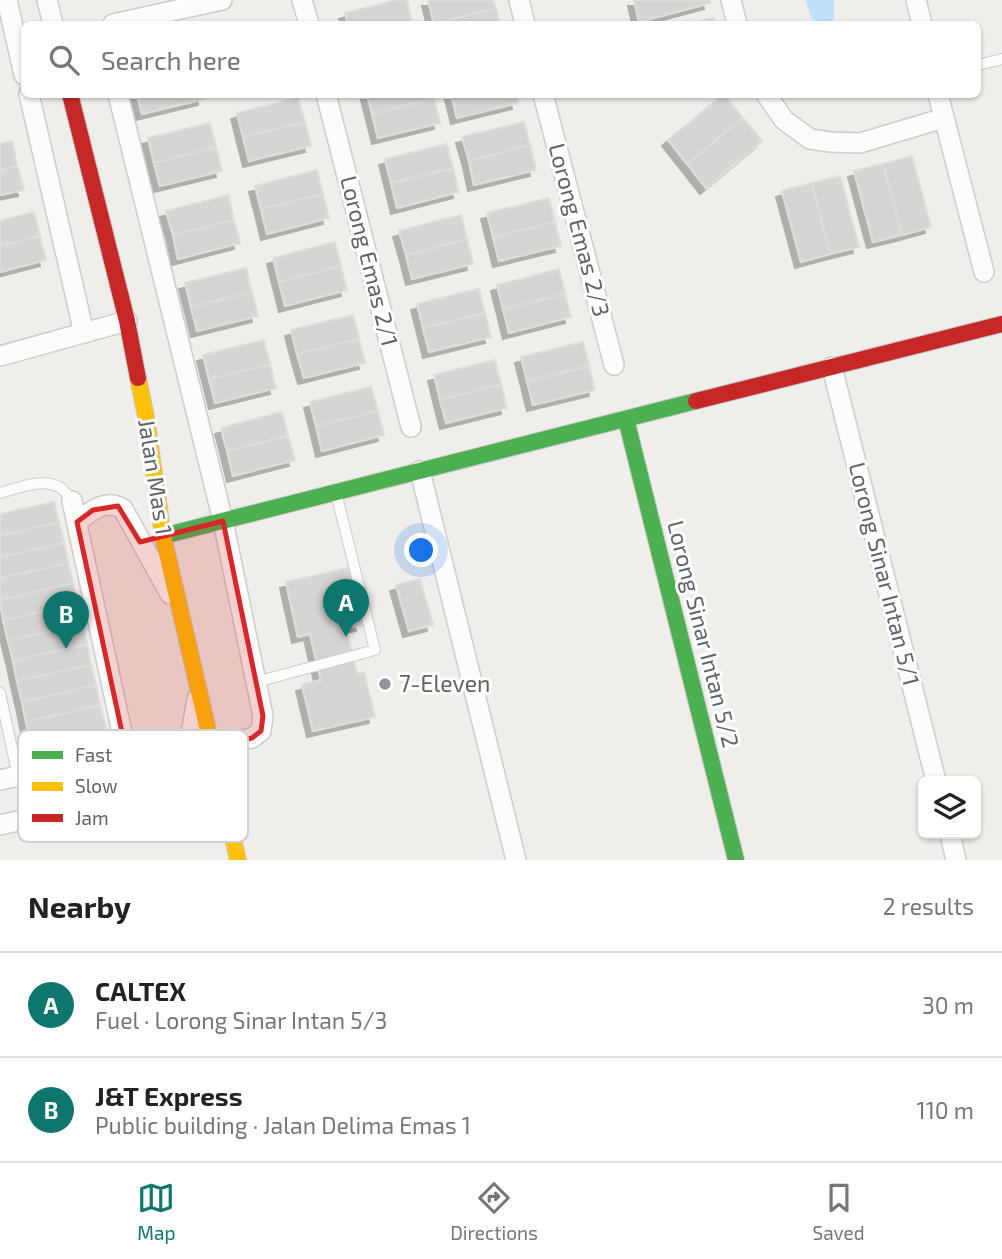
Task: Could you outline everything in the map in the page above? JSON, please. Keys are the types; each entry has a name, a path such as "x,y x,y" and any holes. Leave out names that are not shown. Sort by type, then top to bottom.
{"street":[{"path":"7,0 21,62"},
{"path":"47,0 52,21"},
{"path":"127,21 222,0"},
{"path":"302,0 308,21"},
{"path":"519,0 524,21"},
{"path":"731,0 736,21"},
{"path":"916,0 921,21"},
{"path":"30,98 84,333"},
{"name":"Jalan Mas 1","path":"71,98 127,321 146,417 163,536 207,730"},
{"path":"119,98 223,520 263,716 261,731 248,739"},
{"name":"Lorong Emas 2/1","path":"327,98 411,427"},
{"name":"Lorong Emas 2/3","path":"544,98 614,365"},
{"path":"769,98 785,120 810,139 830,142 860,143 944,118"},
{"path":"939,98 984,272"},
{"path":"0,356 127,321"},
{"path":"163,536 1002,324"},
{"name":"Lorong Sinar Intan 5/1","path":"832,367 935,776"},
{"name":"Lorong Sinar Intan 5/2","path":"626,419 736,860"},
{"path":"420,471 516,860"},
{"path":"72,501 122,730"},
{"path":"77,522 104,505 123,509 181,613"},
{"path":"192,730 198,691"},
{"path":"0,825 18,821"},
{"path":"951,839 956,860"},
{"name":"Jalan Mas 1","path":"234,842 238,860"}],"lane":[{"path":"981,64 1002,59"},
{"path":"0,493 34,484 49,485 61,489 72,501"},
{"path":"256,682 375,650 336,492"},
{"path":"0,693 9,778"}],"highlighted area":[{"path":"118,506 140,542 223,521 263,716 261,731 252,738 211,747 217,775 164,787 126,751 77,522 93,510"}],"water":[{"path":"805,0 834,0 832,21 812,19"}],"building":[{"path":"396,0 407,0 412,21 347,21 345,13"},
{"path":"428,0 493,0 496,8 446,21 433,21"},
{"path":"634,0 709,0 710,3 643,21 639,21"},
{"path":"496,8 499,21 446,21"},
{"path":"138,98 204,98 204,99 142,114"},
{"path":"298,98 305,122 243,137 237,113"},
{"path":"368,98 434,98 372,114"},
{"path":"434,98 440,123 378,138 372,114"},
{"path":"452,98 517,98 518,103 457,118"},
{"path":"719,98 727,98 743,118 687,164 668,140"},
{"path":"743,118 762,141 706,188 687,164"},
{"path":"305,122 311,146 249,161 243,137"},
{"path":"524,122 530,145 469,161 462,137"},
{"path":"210,123 216,147 154,163 148,138"},
{"path":"12,141 17,166 0,170 0,144"},
{"path":"447,144 453,168 391,183 385,159"},
{"path":"530,145 536,170 474,185 469,161"},
{"path":"216,147 222,171 160,186 154,163"},
{"path":"912,156 931,227 902,235 883,164"},
{"path":"883,164 902,235 873,242 854,171"},
{"path":"17,166 24,190 0,195 0,170"},
{"path":"453,168 459,192 397,208 391,183"},
{"path":"317,170 323,194 261,209 255,186"},
{"path":"840,176 859,247 830,254 812,183"},
{"path":"812,183 830,254 801,262 782,191"},
{"path":"323,194 329,218 267,234 261,209"},
{"path":"228,195 234,220 173,235 166,211"},
{"path":"549,198 555,222 493,237 487,213"},
{"path":"34,212 40,236 0,246 0,221"},
{"path":"461,215 467,239 406,255 399,231"},
{"path":"234,220 240,243 178,259 173,235"},
{"path":"555,222 561,246 499,261 493,237"},
{"path":"40,236 46,260 0,272 0,246"},
{"path":"467,239 473,264 412,279 406,255"},
{"path":"335,242 341,266 279,282 273,258"},
{"path":"341,266 347,290 285,306 279,282"},
{"path":"246,268 252,292 191,307 185,283"},
{"path":"559,269 565,294 503,309 497,285"},
{"path":"479,289 485,313 423,328 417,304"},
{"path":"252,292 258,316 197,331 191,307"},
{"path":"565,294 571,317 509,333 503,309"},
{"path":"485,313 491,337 429,352 423,328"},
{"path":"353,315 359,339 297,354 291,330"},
{"path":"359,339 365,363 304,378 297,354"},
{"path":"264,340 270,364 209,379 203,355"},
{"path":"583,342 589,366 527,381 521,357"},
{"path":"495,360 501,384 440,400 434,375"},
{"path":"270,364 276,388 215,403 209,379"},
{"path":"589,366 595,390 533,405 527,381"},
{"path":"501,384 507,408 446,423 440,400"},
{"path":"371,387 378,411 316,426 310,402"},
{"path":"378,411 384,435 322,451 316,426"},
{"path":"282,412 288,436 227,451 221,428"},
{"path":"288,436 295,460 233,476 227,451"},
{"path":"54,502 59,522 0,536 0,514"},
{"path":"59,522 64,543 0,557 0,536"},
{"path":"64,543 68,563 0,578 0,557"},
{"path":"68,563 73,583 0,600 0,578"},
{"path":"348,568 362,625 346,628 357,674 364,672 375,717 313,731 302,685 321,680 310,634 298,637 286,582"},
{"path":"420,579 433,625 409,631 396,585"},
{"path":"73,583 77,604 3,620 0,600"},
{"path":"77,604 82,624 8,641 3,620"},
{"path":"82,624 87,644 13,661 8,641"},
{"path":"87,644 91,665 17,681 13,661"},
{"path":"91,665 96,685 22,702 17,681"},
{"path":"96,685 100,705 26,722 22,702"},
{"path":"100,705 106,727 104,730 28,730 26,722"}],"traffic: fast":[{"path":"163,536 696,401"},
{"path":"626,419 736,860"}],"traffic: slow":[{"path":"138,378 163,536 208,730"},
{"path":"234,842 238,860"}],"traffic: jam":[{"path":"71,98 127,321 138,378"},
{"path":"696,401 1002,324"}],"place":[{"name":"CALTEX","path":"346,637"},
{"name":"J&T Express","path":"66,649"},
{"name":"7-Eleven","path":"385,684"}]}
